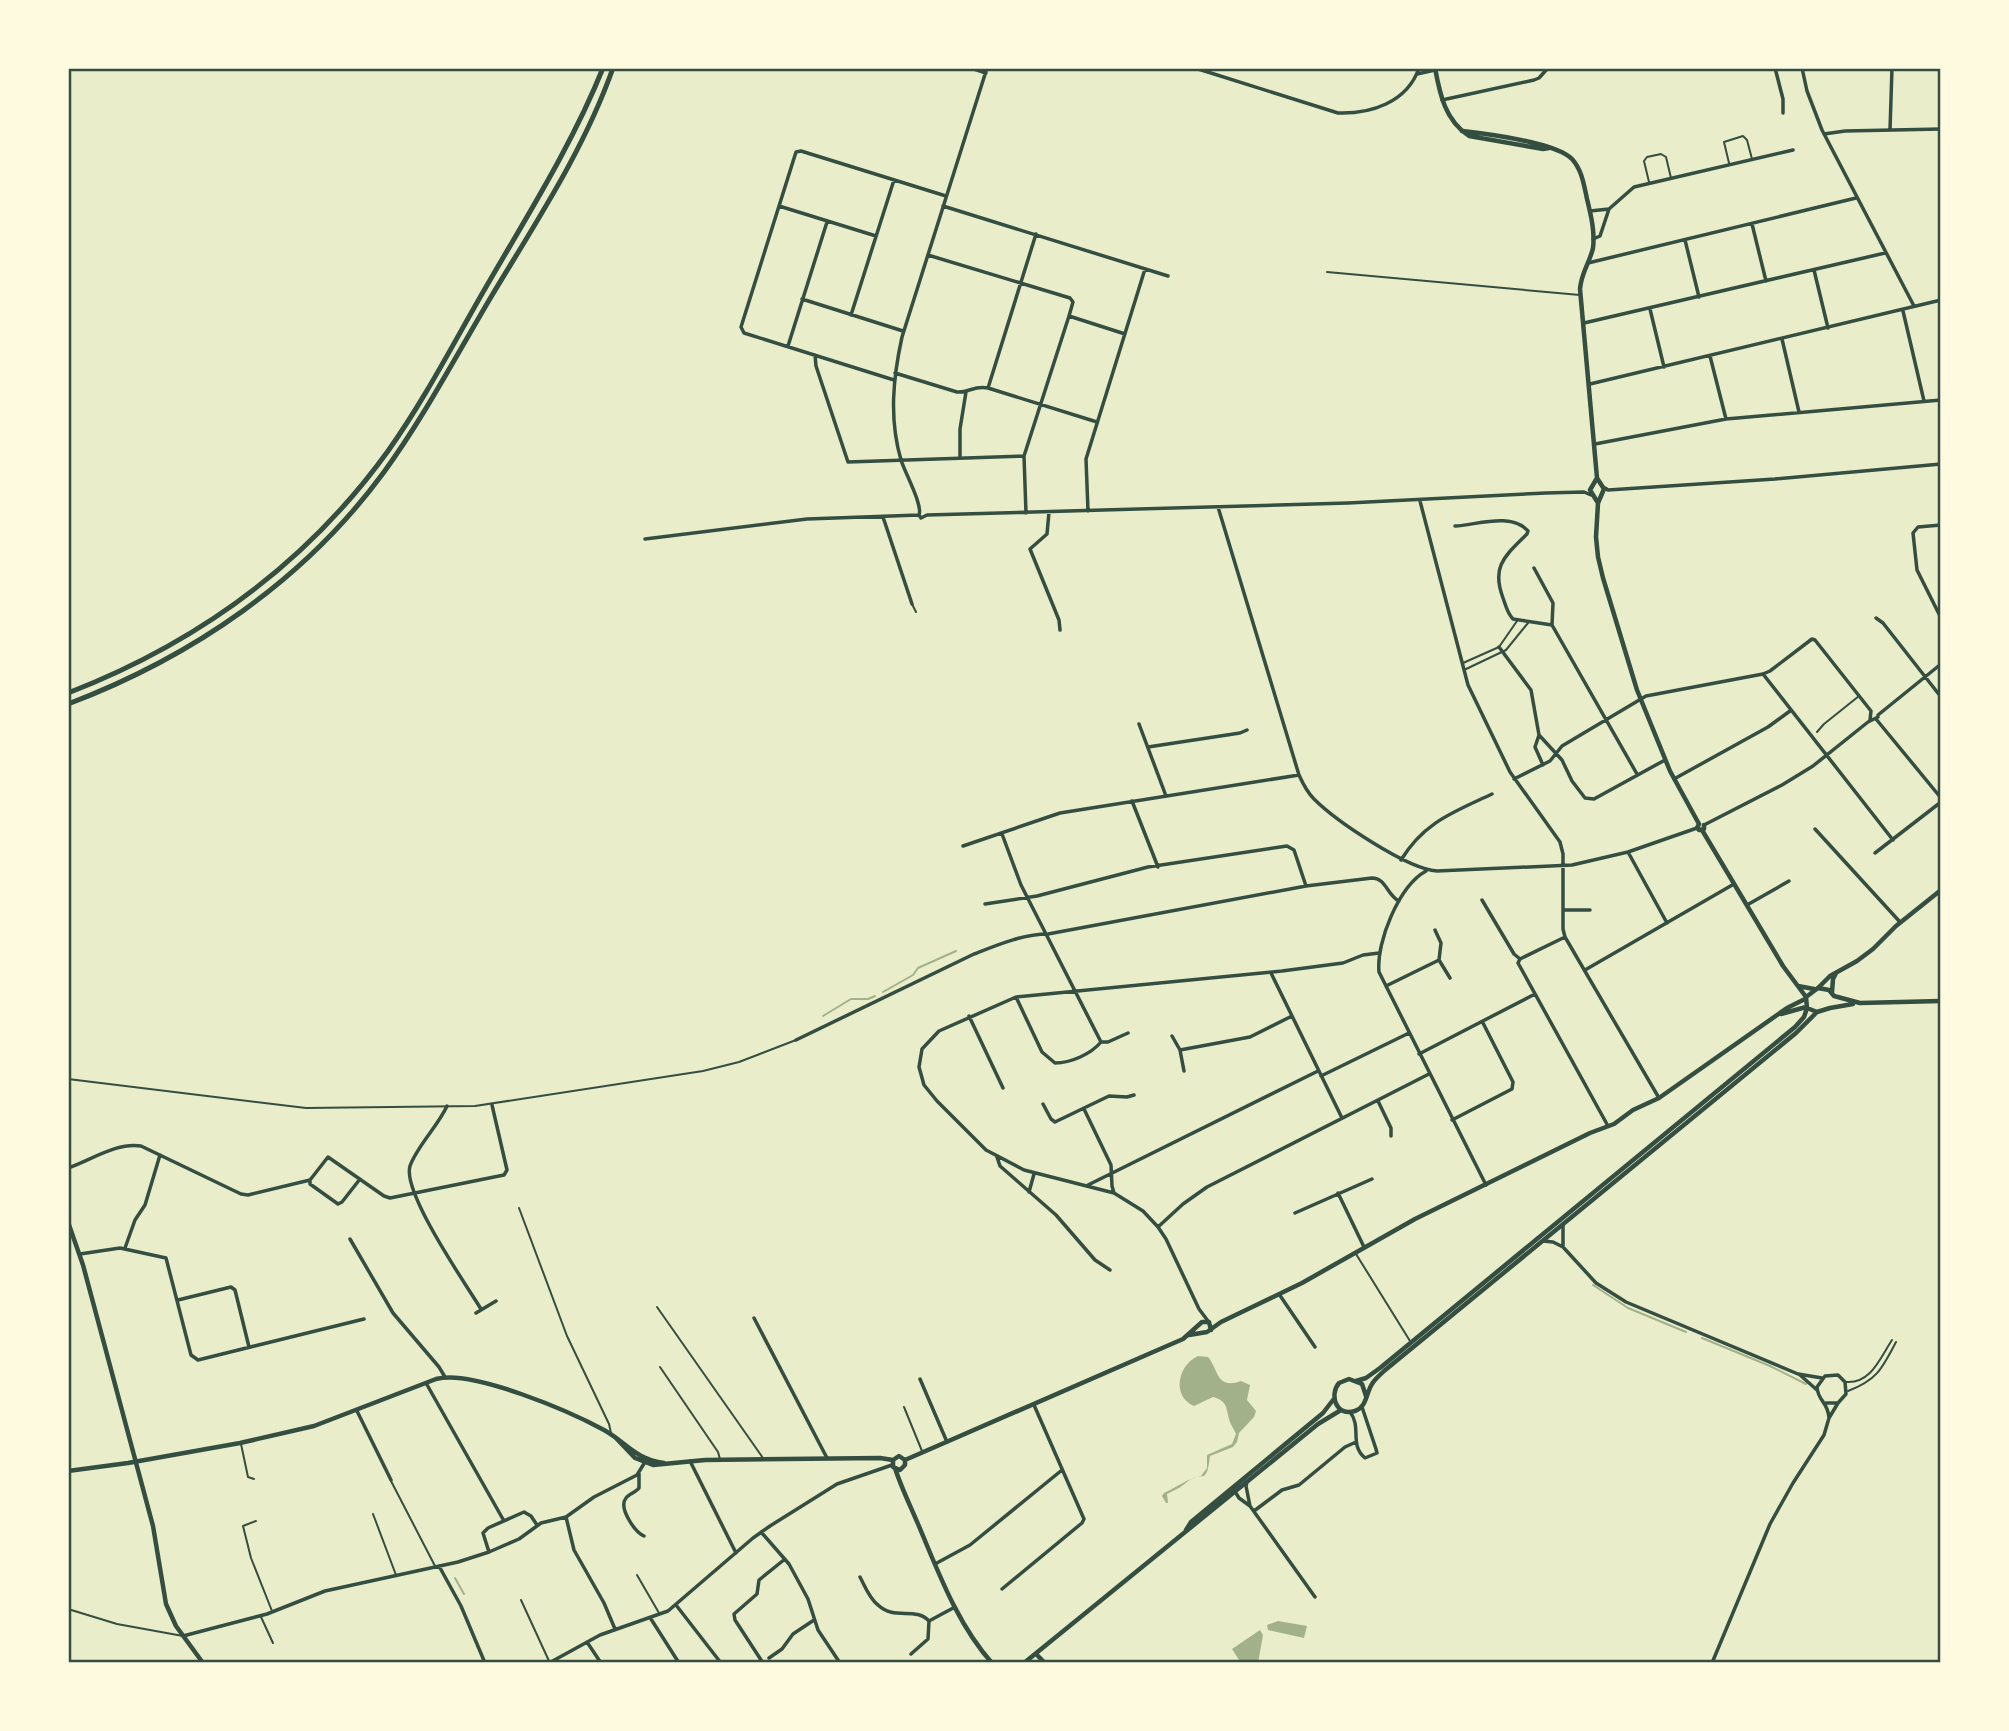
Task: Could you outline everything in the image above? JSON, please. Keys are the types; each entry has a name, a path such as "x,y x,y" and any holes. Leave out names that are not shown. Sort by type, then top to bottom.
{"highway":[{"path":"68,693 153,655 230,608 294,557 345,504 379,463 414,411 564,151 603,68"},
{"path":"68,704 163,662 238,615 306,558 360,501 382,475 417,424 534,228 587,132 613,68"}],"main road":[{"path":"1356,1381 1366,1378 1411,1342 1795,1027 1804,1017 1807,1008 1805,998 1783,966 1701,827 1665,760 1641,699 1598,557 1600,489 1581,295 1582,275 1593,250 1593,239 1581,173 1563,152 1462,131 1448,116 1435,69"},
{"path":"1592,496 1600,489"},
{"path":"1592,496 1600,489"},
{"path":"1592,496 1598,503"},
{"path":"905,1460 1189,1335 1208,1331 1415,1219 1590,1133 1608,1127 1633,1110 1659,1098 1805,998 1837,972 1863,957 1900,922 1941,890"},
{"path":"1830,1008 1833,979 1837,972"},
{"path":"1796,984 1825,988 1833,994 1860,1003"},
{"path":"1027,1662 1327,1417 1342,1410 1350,1412 1362,1407 1371,1384 1383,1372 1817,1012 1860,1003 1941,1002"},
{"path":"1781,1014 1807,1008 1817,1012"},
{"path":"68,1223 80,1254 137,1462 158,1547 165,1601 173,1621 202,1663"},
{"path":"1208,1322 1208,1331"},
{"path":"1189,1335 1200,1324 1221,1322"},
{"path":"1200,1324 1200,1330 1208,1331"},
{"path":"68,1471 137,1462 314,1426 445,1377 468,1378 583,1419 612,1435 628,1452 653,1465 690,1461 827,1458 893,1464 903,1468"},
{"path":"1186,1530 1191,1522 1323,1413 1334,1399 1335,1388 1339,1383 1349,1379 1356,1381 1364,1387 1366,1396"},
{"path":"1334,1399 1342,1410"},
{"path":"893,1464 899,1456 905,1460"},
{"path":"902,1484 905,1460"},
{"path":"893,1464 935,1564 956,1607 989,1663"},
{"path":"1037,1654 1045,1663"}],"street":[{"path":"920,513 901,460 894,427 894,380 903,331 986,70 971,68"},
{"path":"1195,68 1338,113 1353,114 1388,104 1398,98 1419,68"},
{"path":"1442,100 1539,78 1548,68"},
{"path":"1630,68 1710,68"},
{"path":"1775,68 1783,99 1783,113"},
{"path":"1802,68 1807,91 1824,134 1914,306"},
{"path":"1890,130 1892,68"},
{"path":"1417,74 1435,69"},
{"path":"1824,134 1845,131 1941,129"},
{"path":"1593,239 1600,236 1609,209 1626,192 1649,183 1793,150"},
{"path":"894,380 741,330 795,155 799,151 946,196"},
{"path":"851,314 894,180"},
{"path":"1586,264 1856,198"},
{"path":"779,206 876,236"},
{"path":"943,206 1168,276"},
{"path":"1590,212 1609,209"},
{"path":"788,346 827,222"},
{"path":"1752,224 1766,281"},
{"path":"988,388 1036,234"},
{"path":"1685,240 1699,297"},
{"path":"1584,323 1885,253"},
{"path":"928,255 1070,298 1073,302 1024,456 1026,513"},
{"path":"1088,511 1086,462 1145,270"},
{"path":"1814,270 1828,328"},
{"path":"802,299 903,331"},
{"path":"1590,384 1941,300"},
{"path":"1650,309 1664,367"},
{"path":"1903,311 1924,401"},
{"path":"1069,316 1125,334"},
{"path":"1782,339 1799,413"},
{"path":"815,355 816,366 848,462 1024,456"},
{"path":"1710,356 1726,419"},
{"path":"895,373 957,392 966,392 972,387 988,388 1097,422"},
{"path":"960,458 960,429 966,392"},
{"path":"1595,444 1726,419 1941,400"},
{"path":"645,539 807,519 883,517 925,511 927,515 1026,513 1420,500 1769,480 1941,464"},
{"path":"1584,492 1592,496"},
{"path":"1420,500 1463,670 1482,716 1514,779 1559,837 1563,866 1565,937 1659,1098"},
{"path":"1218,507 1299,775 1306,789 1320,804 1401,860 1428,870 1563,866 1628,852 1701,827 1782,785 1826,756 1941,664"},
{"path":"1049,512 1047,534 1030,549 1059,620 1060,630"},
{"path":"883,517 912,604"},
{"path":"1455,526 1501,521 1523,526 1528,531 1499,566 1497,577 1509,615 1528,623 1552,625"},
{"path":"1941,526 1918,527 1913,533 1920,579 1941,618"},
{"path":"1534,568 1553,603 1552,625 1637,774"},
{"path":"1876,618 1883,623 1941,697"},
{"path":"1514,779 1543,766 1556,752 1583,733 1646,696 1763,674 1809,640 1815,640 1941,800 1875,853"},
{"path":"1499,647 1531,690 1539,735 1535,747 1543,766"},
{"path":"1763,674 1893,840"},
{"path":"1674,779 1768,727 1790,710"},
{"path":"1139,724 1166,796"},
{"path":"1148,747 1247,730"},
{"path":"1539,735 1556,752 1585,798 1594,799 1665,760"},
{"path":"963,846 1060,813 1299,775"},
{"path":"1401,860 1429,825 1492,793"},
{"path":"1132,801 1158,867"},
{"path":"1815,829 1900,922"},
{"path":"1002,834 1027,897 1048,934 1100,1043"},
{"path":"985,904 1158,867 1287,846 1294,850 1306,886"},
{"path":"1628,852 1667,923"},
{"path":"1428,870 1408,887 1399,901 1379,953 1379,972 1486,1185"},
{"path":"796,1040 974,954 1018,939 1306,886 1377,878 1399,901"},
{"path":"1747,905 1789,881"},
{"path":"1585,970 1735,883"},
{"path":"1482,900 1514,954 1520,959"},
{"path":"1563,910 1590,910"},
{"path":"1435,930 1441,943 1439,960 1450,978"},
{"path":"1520,959 1565,937"},
{"path":"1208,1322 1158,1227 1137,1206 1114,1193 1034,1173 985,1150 924,1085 919,1067 920,1055 929,1039 939,1031 1016,997 1270,973 1343,963 1363,955 1379,953"},
{"path":"1363,955 1378,962"},
{"path":"1520,959 1518,963 1608,1127"},
{"path":"1386,986 1439,960"},
{"path":"1270,973 1342,1118"},
{"path":"1419,1054 1535,994"},
{"path":"1016,997 1042,1052 1055,1063 1062,1063 1093,1050 1100,1043 1128,1033"},
{"path":"969,1016 1003,1088"},
{"path":"1180,1050 1250,1037 1292,1017"},
{"path":"1452,1120 1512,1089 1513,1082 1483,1023"},
{"path":"1321,1076 1409,1033"},
{"path":"1172,1036 1180,1050 1184,1071"},
{"path":"1086,1186 1318,1071"},
{"path":"1158,1227 1182,1204 1206,1187 1429,1074"},
{"path":"1043,1104 1055,1122 1109,1096 1133,1095"},
{"path":"1378,1101 1391,1128 1391,1136"},
{"path":"68,1168 132,1144 244,1195 310,1180 328,1157 390,1198 506,1173 492,1105"},
{"path":"447,1106 411,1164 410,1173 414,1194 481,1309"},
{"path":"1084,1109 1113,1172 1114,1193"},
{"path":"125,1248 135,1220 145,1205 160,1155"},
{"path":"997,1157 1000,1166 1066,1225 1095,1260 1110,1270"},
{"path":"1029,1192 1034,1173"},
{"path":"310,1180 310,1184 338,1204 359,1179"},
{"path":"1295,1213 1372,1179"},
{"path":"1338,1193 1364,1247"},
{"path":"1563,1247 1564,1223"},
{"path":"350,1239 393,1314 445,1377"},
{"path":"1541,1242 1553,1242 1563,1247 1596,1283 1626,1302 1798,1374 1822,1378 1835,1374 1845,1382 1847,1392 1843,1400 1838,1403 1829,1418 1824,1435 1770,1524 1712,1663"},
{"path":"80,1254 125,1248 166,1258 191,1355 198,1360 363,1319"},
{"path":"178,1300 231,1287 235,1290 249,1347"},
{"path":"1279,1294 1315,1347"},
{"path":"476,1312 496,1301"},
{"path":"1199,1309 1200,1324"},
{"path":"754,1318 827,1458"},
{"path":"1798,1374 1817,1390 1820,1399 1826,1403 1838,1403"},
{"path":"1817,1390 1822,1378"},
{"path":"920,1379 947,1443"},
{"path":"426,1383 504,1521"},
{"path":"1826,1403 1829,1418"},
{"path":"1002,1589 1083,1521 1084,1517 1034,1405"},
{"path":"1350,1412 1357,1425 1356,1442 1360,1454 1365,1458 1377,1453 1362,1407"},
{"path":"357,1411 391,1480"},
{"path":"1254,1511 1282,1490 1299,1485 1345,1447 1356,1442"},
{"path":"690,1461 736,1553"},
{"path":"644,1536 637,1532 624,1506 625,1499 639,1488 639,1473 645,1462"},
{"path":"549,1662 615,1629 660,1615 676,1605 761,1532 837,1484 893,1464"},
{"path":"935,1564 970,1545 1062,1469"},
{"path":"183,1636 261,1616 325,1591 437,1567 489,1552 519,1539 547,1521 566,1517 584,1503 639,1473"},
{"path":"1250,1474 1234,1490 1235,1493 1254,1511 1315,1597"},
{"path":"1247,1482 1250,1506"},
{"path":"489,1552 483,1533 488,1528 524,1512 531,1516 537,1526"},
{"path":"566,1517 574,1550 604,1603 615,1629"},
{"path":"761,1532 785,1559 808,1599 818,1630 840,1663"},
{"path":"763,1663 735,1620 734,1614 757,1594 759,1580 785,1559"},
{"path":"437,1567 461,1606 485,1663"},
{"path":"859,1577 871,1598 880,1607 895,1614 918,1613 929,1621"},
{"path":"676,1605 721,1663"},
{"path":"929,1621 956,1607"},
{"path":"651,1619 680,1663"},
{"path":"769,1658 782,1649 800,1628 814,1620"},
{"path":"911,1654 928,1639 929,1621"},
{"path":"587,1642 601,1663"}],"lane":[{"path":"1729,164 1724,142 1743,136 1747,139 1752,159"},
{"path":"1649,183 1644,161 1661,154 1666,157 1671,178"},
{"path":"1327,272 1434,284 1581,295"},
{"path":"912,604 916,612"},
{"path":"1461,663 1499,647 1517,620"},
{"path":"1463,670 1502,652 1528,623"},
{"path":"1817,732 1859,696"},
{"path":"68,1079 306,1108 492,1105 720,1067 796,1040"},
{"path":"519,1208 567,1336 612,1435"},
{"path":"1355,1252 1411,1342"},
{"path":"657,1307 764,1459"},
{"path":"1845,1382 1857,1382 1868,1376 1892,1340"},
{"path":"1847,1392 1875,1377 1896,1342"},
{"path":"660,1367 718,1452 720,1460"},
{"path":"904,1407 923,1452"},
{"path":"240,1443 248,1477 254,1479"},
{"path":"391,1480 437,1567"},
{"path":"373,1514 396,1575"},
{"path":"256,1521 243,1526 251,1558 272,1612"},
{"path":"637,1575 660,1615"},
{"path":"520,1600 549,1662"},
{"path":"68,1609 117,1624 183,1636"},
{"path":"261,1616 273,1643"}],"shaded area":[{"path":"1198,1356 1208,1357 1222,1381 1241,1381 1250,1385 1247,1400 1256,1411 1239,1433 1233,1447 1210,1456 1207,1472 1205,1475 1198,1477 1207,1468 1207,1455 1232,1444 1236,1434 1221,1400 1213,1397 1194,1406 1182,1395 1182,1373 1191,1360"},
{"path":"1192,1479 1167,1494 1166,1503 1162,1496 1164,1493"},
{"path":"1278,1621 1307,1626 1304,1638 1268,1630 1267,1625"},
{"path":"1260,1630 1263,1635 1258,1663 1241,1663 1232,1649"}],"waterway":[{"path":"883,992 913,975 918,968 956,951"},
{"path":"823,1016 851,999 868,999 875,996"},
{"path":"1593,1285 1628,1308 1686,1332"},
{"path":"1702,1338 1806,1384"},
{"path":"455,1578 464,1594"}]}
